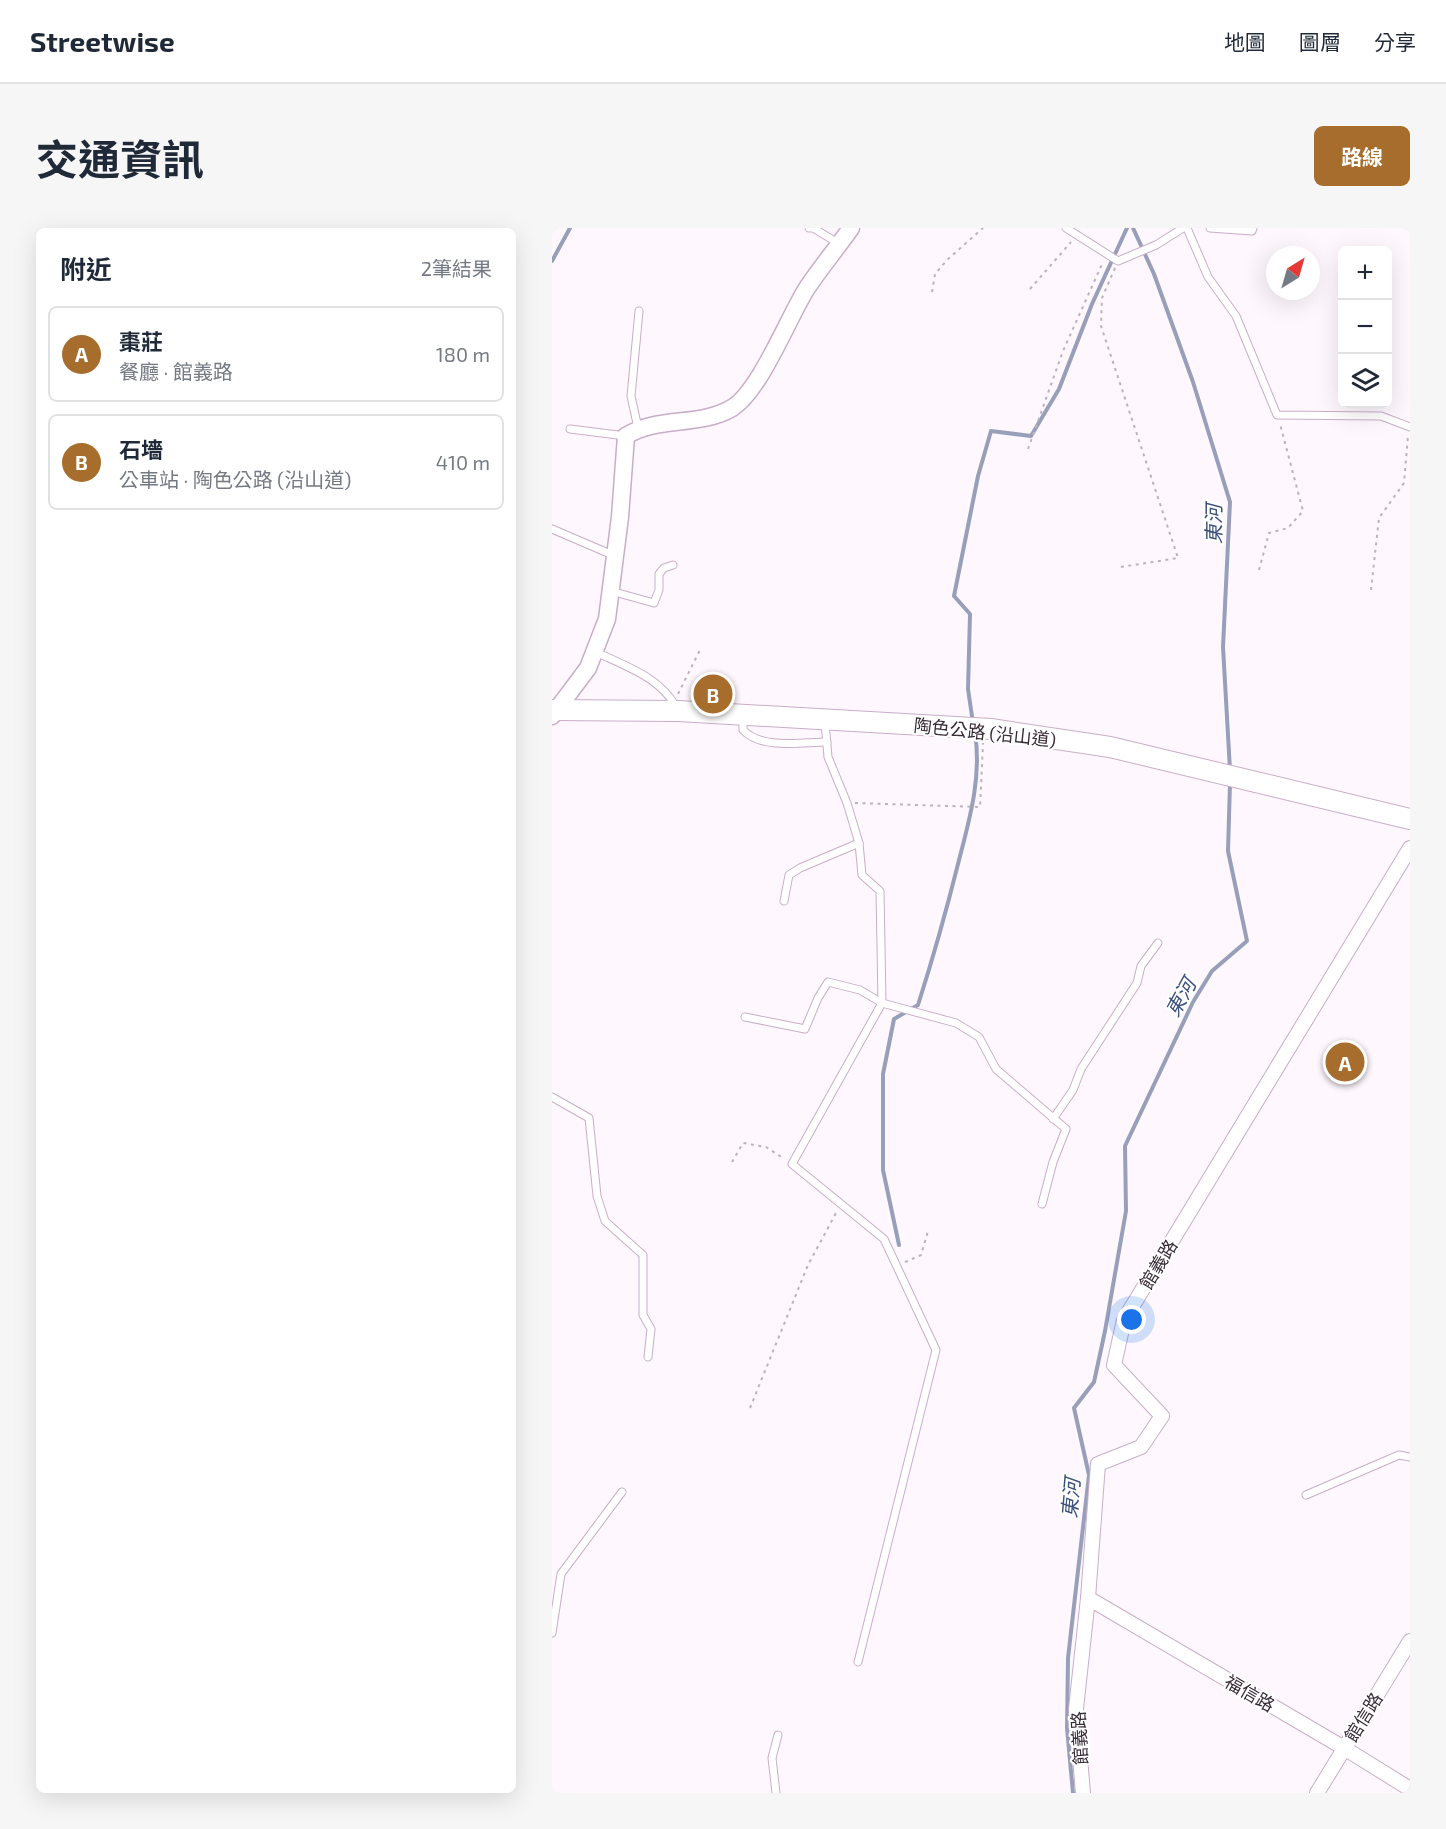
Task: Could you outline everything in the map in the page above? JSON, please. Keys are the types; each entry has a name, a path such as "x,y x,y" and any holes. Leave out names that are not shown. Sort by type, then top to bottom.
{"main road":[{"name":"陶色公路 (沿山道)","path":"554,712 678,711 978,728 1110,747 1222,772 1410,819"}],"street":[{"path":"554,712 588,668 607,619 632,432 702,419 733,408 754,388 808,286 851,228"},
{"name":"館義路","path":"1083,1793 1077,1709 1098,1464 1141,1447 1162,1416 1114,1365 1124,1320 1410,848"},
{"name":"福信路","path":"1088,1598 1410,1789"},
{"name":"館信路","path":"1317,1793 1410,1641"}],"lane":[{"path":"808,228 813,228 840,244"},
{"path":"1066,228 1118,261 1156,245 1185,228 1208,277 1236,316 1277,415 1381,416 1409,427"},
{"path":"1210,228 1252,231 1253,228"},
{"path":"570,429 632,432 631,396 639,311"},
{"path":"552,529 615,556"},
{"path":"610,591 654,603 659,590 659,574 664,568 674,565"},
{"path":"596,652 655,681 670,696 678,711"},
{"path":"743,714 743,730 748,735 769,742 827,742"},
{"path":"825,718 828,757 848,803 859,843 862,874 880,891 882,1003 792,1164 884,1239 936,1350 858,1662"},
{"path":"784,901 789,875 859,843"},
{"path":"1053,1119 1073,1090 1081,1069 1137,983 1141,966 1158,943"},
{"path":"746,1017 805,1029 828,982 860,990 882,1003 956,1023 979,1037 996,1069 1066,1129 1053,1162 1042,1204"},
{"path":"552,1097 589,1118 597,1196 604,1221 643,1255 643,1315 651,1329 648,1357"},
{"path":"1306,1495 1400,1455 1410,1457"},
{"path":"552,1633 561,1574 622,1492"},
{"path":"776,1793 772,1758 778,1735"}],"path":[{"path":"932,292 935,274 948,259 983,228"},
{"path":"1030,290 1077,235"},
{"path":"1028,448 1063,351 1107,253"},
{"path":"1118,261 1102,298 1101,326 1178,558 1121,567"},
{"path":"1259,570 1269,533 1288,528 1303,511 1277,415"},
{"path":"1371,590 1379,518 1404,483 1409,427"},
{"path":"678,711 677,696 700,650"},
{"path":"848,803 980,807 983,744 978,728"},
{"path":"732,1162 743,1143 766,1147 792,1164"},
{"path":"750,1408 808,1265 841,1203"},
{"path":"897,1266 921,1256 928,1231"}],"waterway":[{"path":"552,261 570,228"},
{"path":"973,723 968,689 970,614 954,596 978,476 991,431 1031,436 1059,389 1092,304 1127,228"},
{"name":"東河","path":"1133,228 1154,274 1193,382 1230,502 1223,647 1230,770"},
{"path":"899,1245 883,1170 883,1074 894,1019 918,1005 949,900 976,783 975,733"},
{"name":"東河","path":"1073,1793 1067,1728 1068,1658 1089,1475 1074,1408 1094,1382 1105,1331 1126,1211 1125,1146 1193,1002 1212,971 1247,941 1228,851 1230,783"}],"place":[{"name":"石墻","path":"713,694"},
{"name":"棗莊","path":"1345,1062"}]}
